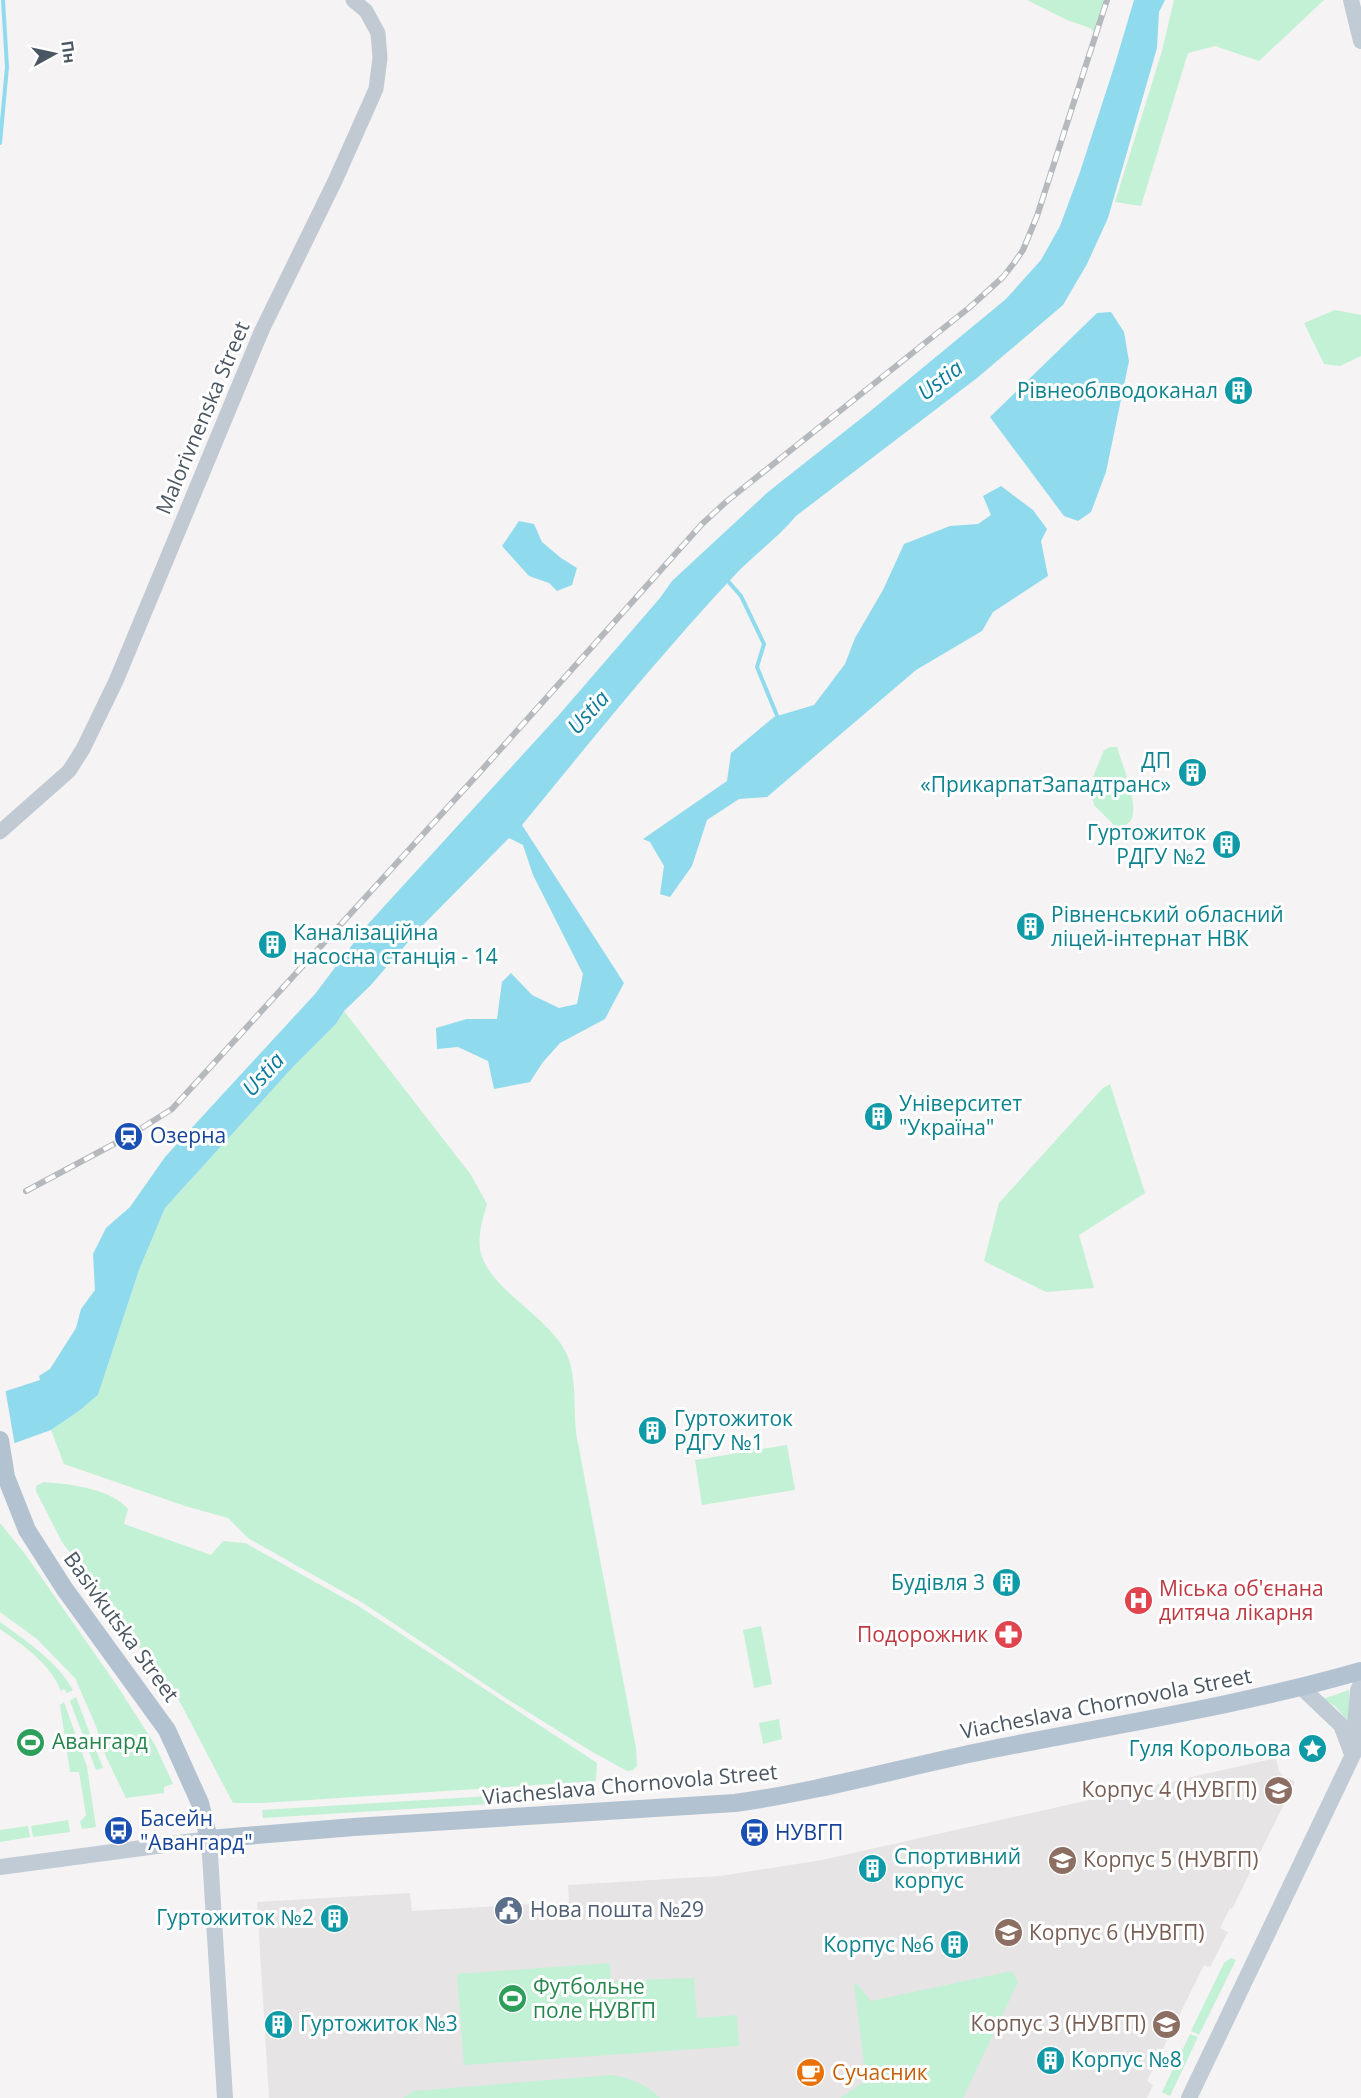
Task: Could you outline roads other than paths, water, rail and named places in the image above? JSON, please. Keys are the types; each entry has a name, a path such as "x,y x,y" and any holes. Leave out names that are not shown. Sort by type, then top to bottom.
{"main road":[{"path":"1351,0 1361,41"},
{"name":"Basivkutska Street","path":"0,1440 6,1477 27,1530 44,1559 167,1730 200,1803 209,1839"},
{"name":"Viacheslava Chornovola Street","path":"0,1866 209,1839 735,1803 780,1797 986,1750 1302,1688 1361,1671"},
{"path":"1352,1754 1358,1689 1361,1684"},
{"path":"1302,1688 1341,1725 1352,1754"},
{"path":"1189,2098 1361,1738"},
{"path":"209,1839 225,2098"}],"street":[{"name":"Malorivnenska Street","path":"0,832 69,771 83,749 116,681 262,330 335,181 376,90 380,58 378,33 366,11 353,0"}],"water":[{"name":"Ustia","path":"1134,0 1165,0 1159,12 1157,48 1108,218 1087,264 1063,305 977,378 796,516 741,569 706,607 652,668 522,825 624,983 605,1019 560,1043 543,1062 530,1082 494,1089 488,1061 458,1047 437,1049 436,1028 467,1019 497,1019 502,982 511,973 532,995 559,1008 577,1004 583,974 533,875 523,845 509,838 423,925 370,986 344,1011 336,1024 292,1068 165,1208 139,1270 98,1395 51,1430 0,1446 0,1393 40,1380 39,1376 50,1369 76,1328 81,1309 95,1290 93,1254 106,1228 130,1207 165,1157 315,994 368,924 558,716 672,581 768,492 1006,299 1041,260 1060,226 1080,172"},
{"path":"1111,312 1124,332 1129,361 1106,472 1091,512 1078,521 1064,516 990,417 1097,313"},
{"path":"1001,486 1033,510 1047,529 1041,541 1048,576 993,612 982,631 916,670 767,797 739,799 707,820 692,866 670,897 660,894 664,866 650,842 643,839 727,781 731,753 774,717 814,705 845,664 855,638 883,590 904,544 950,526 978,524 991,515 983,496"},
{"path":"519,521 534,524 542,542 577,568 572,585 557,591 549,583 529,576 502,546"}],"waterway":[{"path":"0,143 7,67 3,0"},
{"path":"727,580 741,596 764,644 757,667 778,718"}],"railway":[{"path":"26,1191 129,1136 172,1109 480,772 702,524 727,501 970,307 1003,277 1023,250 1037,216 1107,0"}],"place":[{"name":"Рівнеоблводоканал","path":"1239,391"},
{"name":"ДП «ПрикарпатЗападтранс»","path":"1192,773"},
{"name":"Гуртожиток РДГУ №2","path":"1227,845"},
{"name":"Рівненський обласний ліцей-інтернат НВК","path":"1030,927"},
{"name":"Каналізаційна насосна станція - 14","path":"272,945"},
{"name":"Університет \"Україна\"","path":"878,1116"},
{"name":"Озерна","path":"129,1136"},
{"name":"Гуртожиток РДГУ №1","path":"653,1431"},
{"name":"Будівля 3","path":"1006,1583"},
{"name":"Міська об'єнана дитяча лікарня","path":"1138,1601"},
{"name":"Подорожник","path":"1009,1635"},
{"name":"Авангард","path":"31,1742"},
{"name":"Гуля Корольова","path":"1312,1749"},
{"name":"Корпус 4 (НУВГП)","path":"1278,1790"},
{"name":"Басейн \"Авангард\"","path":"119,1831"},
{"name":"НУВГП","path":"754,1833"},
{"name":"Корпус 5 (НУВГП)","path":"1062,1860"},
{"name":"Спортивний корпус","path":"873,1869"},
{"name":"Нова пошта №29","path":"509,1910"},
{"name":"Гуртожиток №2","path":"335,1918"},
{"name":"Корпус 6 (НУВГП)","path":"1008,1933"},
{"name":"Корпус №6","path":"955,1945"},
{"name":"Футбольне поле НУВГП","path":"512,1999"},
{"name":"Гуртожиток №3","path":"279,2024"},
{"name":"Корпус 3 (НУВГП)","path":"1167,2024"},
{"name":"Корпус №8","path":"1050,2060"},
{"name":"Сучасник","path":"811,2073"}]}
